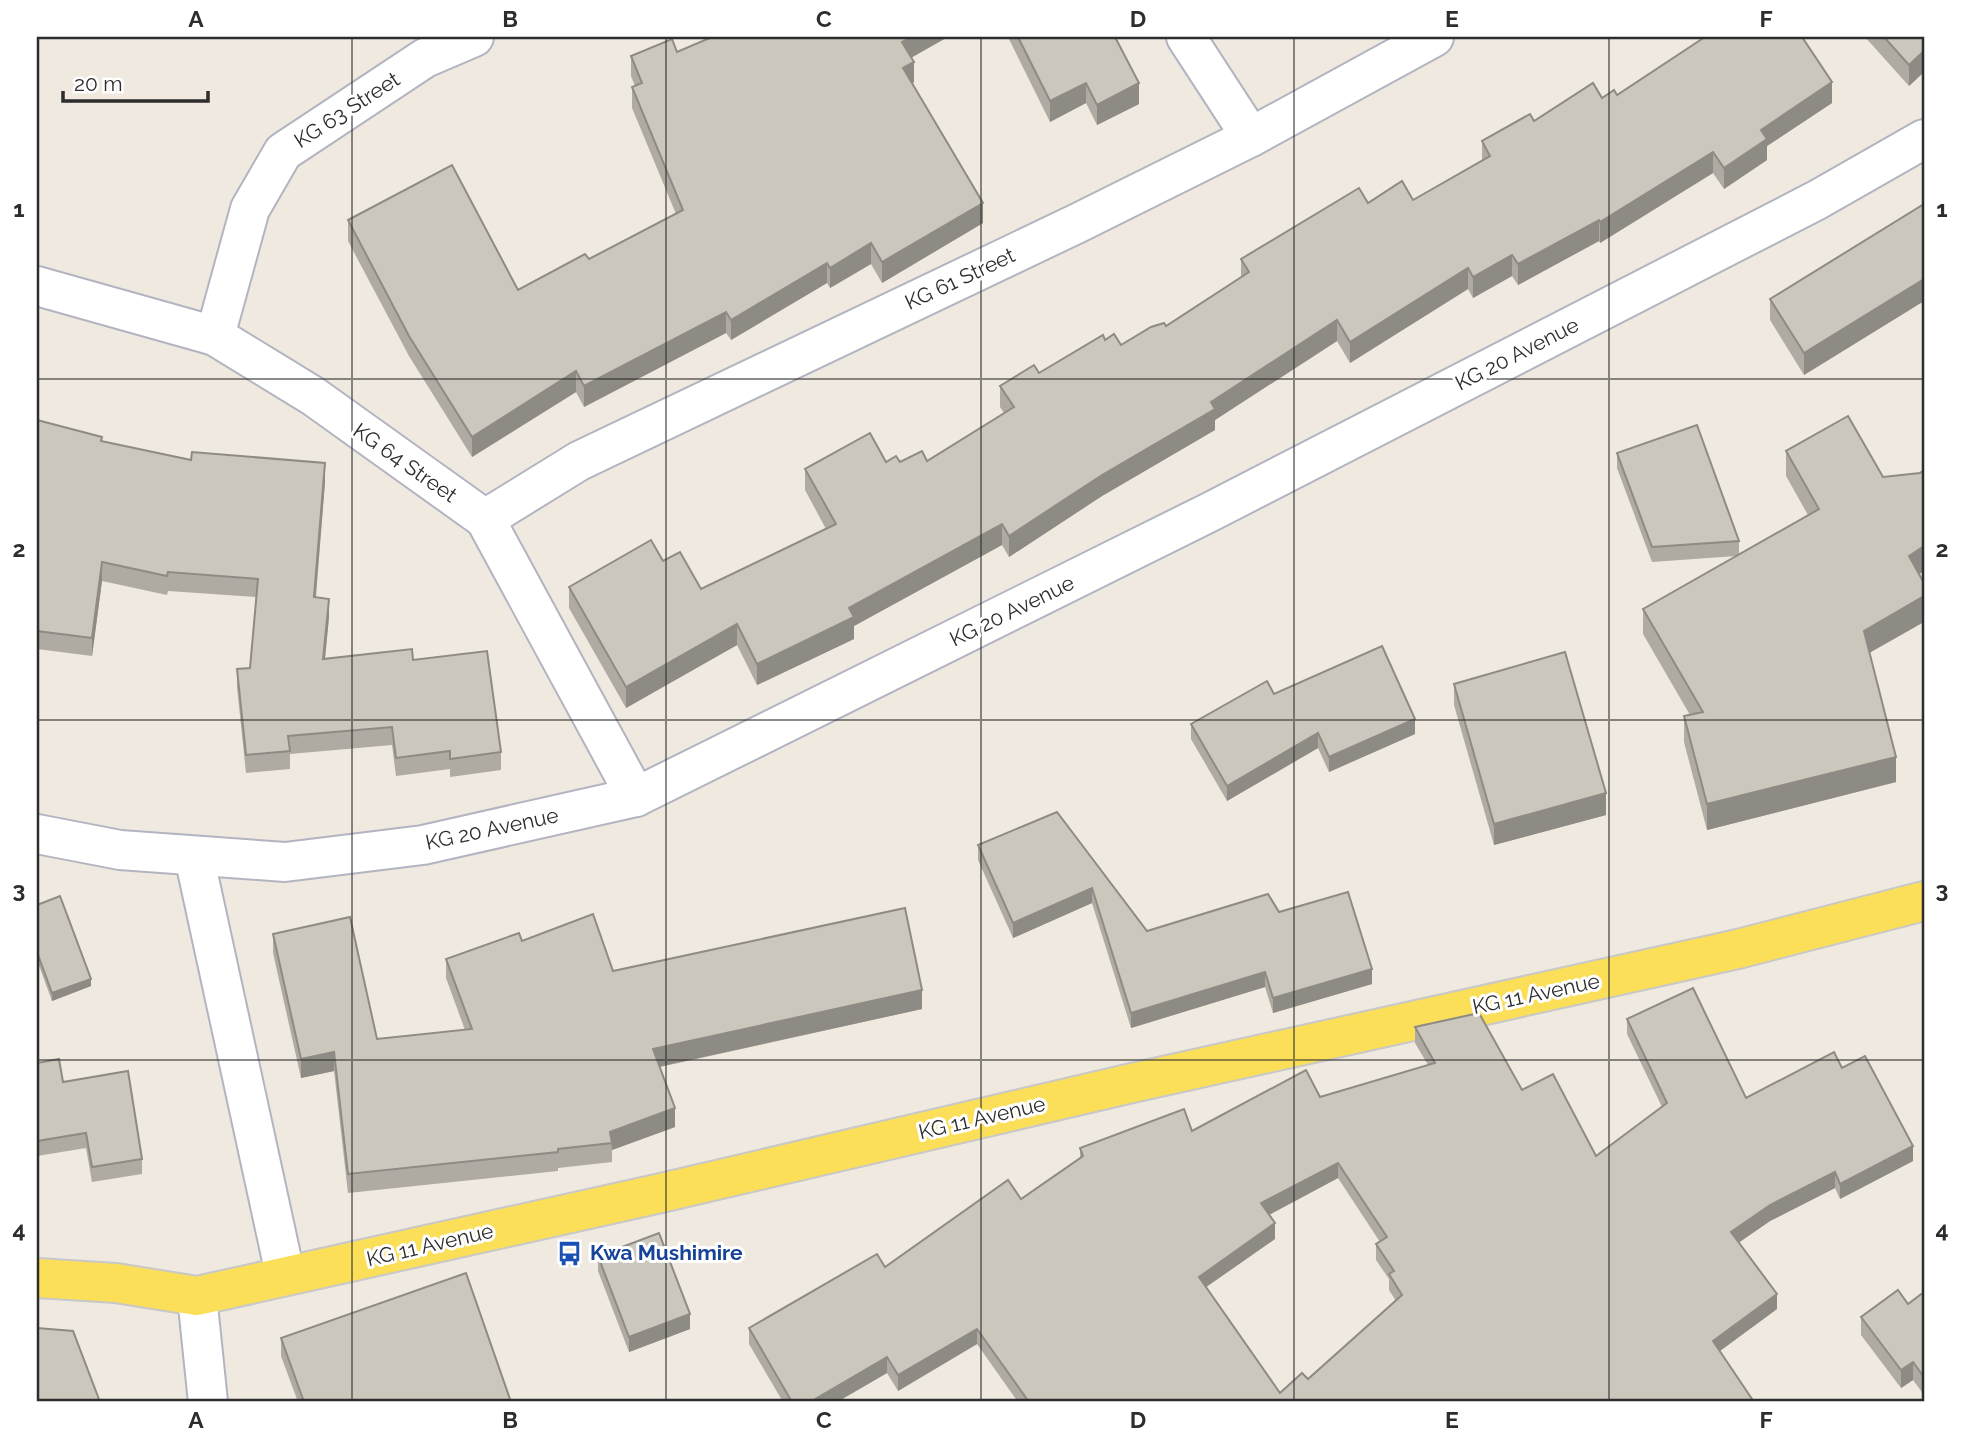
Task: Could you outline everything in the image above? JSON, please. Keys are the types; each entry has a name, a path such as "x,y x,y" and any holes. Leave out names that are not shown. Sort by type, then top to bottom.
{"main road":[{"name":"KG 11 Avenue","path":"37,1278 116,1283 197,1296 1132,1083 1738,949 1924,901"}],"street":[{"name":"KG 63 Street","path":"215,336 250,209 283,152 424,47 474,37"},
{"path":"1186,37 1251,137"},
{"name":"KG 61 Street","path":"485,519 579,461 1076,224 1251,137 1434,37"},
{"name":"KG 20 Avenue","path":"37,834 120,850 285,862 423,845 636,797 1223,506 1817,200 1924,139"},
{"name":"KG 64 Street","path":"37,286 215,336 313,396 485,519 636,797"},
{"path":"194,856 285,1274"},
{"path":"197,1296 208,1402"}],"building":[{"path":"712,37 911,37 902,42 914,62 903,68 983,203 882,262 871,243 830,268 827,263 731,320 726,312 584,386 576,371 472,437 409,336 348,220 452,165 518,290 585,254 589,259 683,210 632,87 642,83 631,56 672,39 677,52"},
{"path":"1018,37 1115,37 1139,83 1097,105 1086,83 1050,101"},
{"path":"1705,37 1802,37 1832,82 1761,130 1767,139 1724,168 1713,152 1600,222 1599,220 1518,264 1512,255 1473,277 1468,268 1350,342 1337,320 1211,402 1215,409 1102,475 1009,536 1002,524 849,608 854,617 757,664 737,624 626,687 569,587 651,540 663,561 680,552 701,589 836,524 805,469 870,433 886,462 896,456 900,462 922,451 927,461 1014,407 1000,386 1034,365 1039,373 1103,335 1105,340 1114,334 1121,345 1151,327 1164,323 1166,326 1249,272 1241,259 1359,188 1368,203 1402,181 1413,200 1490,156 1482,141 1530,114 1534,121 1593,83 1602,98 1614,90 1617,95"},
{"path":"1884,37 1924,37 1924,51 1909,65"},
{"path":"1924,204 1924,279 1804,353 1770,299"},
{"path":"1848,416 1883,477 1920,473 1924,470 1924,546 1909,556 1924,583 1924,596 1864,631 1896,757 1707,804 1684,716 1703,712 1643,609 1819,509 1786,451"},
{"path":"37,420 102,437 101,441 191,460 192,452 325,463 314,597 329,599 323,659 412,649 413,660 487,651 501,752 450,759 450,751 396,758 392,727 288,736 290,751 246,755 237,669 250,668 258,579 168,572 167,576 102,562 92,638 37,631"},
{"path":"1697,425 1739,541 1652,547 1617,453"},
{"path":"1382,646 1415,719 1329,757 1318,733 1227,786 1191,724 1267,681 1274,694"},
{"path":"1565,652 1606,793 1494,824 1454,684"},
{"path":"1057,812 1147,931 1268,894 1279,912 1348,892 1372,969 1273,998 1265,972 1131,1013 1092,888 1013,923 978,845"},
{"path":"60,896 91,979 52,993 37,952 37,905"},
{"path":"905,908 922,990 653,1049 675,1108 610,1132 612,1143 558,1149 558,1152 348,1174 334,1052 301,1059 273,934 350,917 377,1039 472,1029 446,959 519,933 522,941 593,914 613,971"},
{"path":"1693,988 1746,1098 1834,1052 1842,1068 1865,1056 1913,1146 1840,1184 1835,1172 1770,1205 1731,1232 1777,1294 1713,1341 1754,1402 1029,1402 977,1329 898,1375 887,1357 810,1402 792,1402 749,1328 877,1254 885,1267 1008,1180 1021,1199 1083,1156 1080,1148 1184,1109 1192,1131 1306,1070 1320,1097 1435,1063 1415,1027 1479,1013 1522,1090 1553,1074 1596,1156 1667,1103 1627,1019","holes":["1338,1163 1387,1237 1376,1244 1394,1271 1389,1274 1402,1295 1308,1379 1302,1373 1280,1393 1199,1277 1275,1223 1261,1203"]},
{"path":"59,1059 63,1082 128,1071 142,1159 92,1167 86,1133 37,1141 37,1063"},
{"path":"659,1233 690,1314 629,1337 598,1256"},
{"path":"466,1273 511,1402 304,1402 281,1338"},
{"path":"1898,1290 1908,1304 1924,1292 1924,1377 1913,1362 1901,1370 1861,1317"},
{"path":"37,1328 73,1331 100,1402 37,1402"}],"place":[{"name":"Kwa Mushimire","path":"570,1253"}]}
